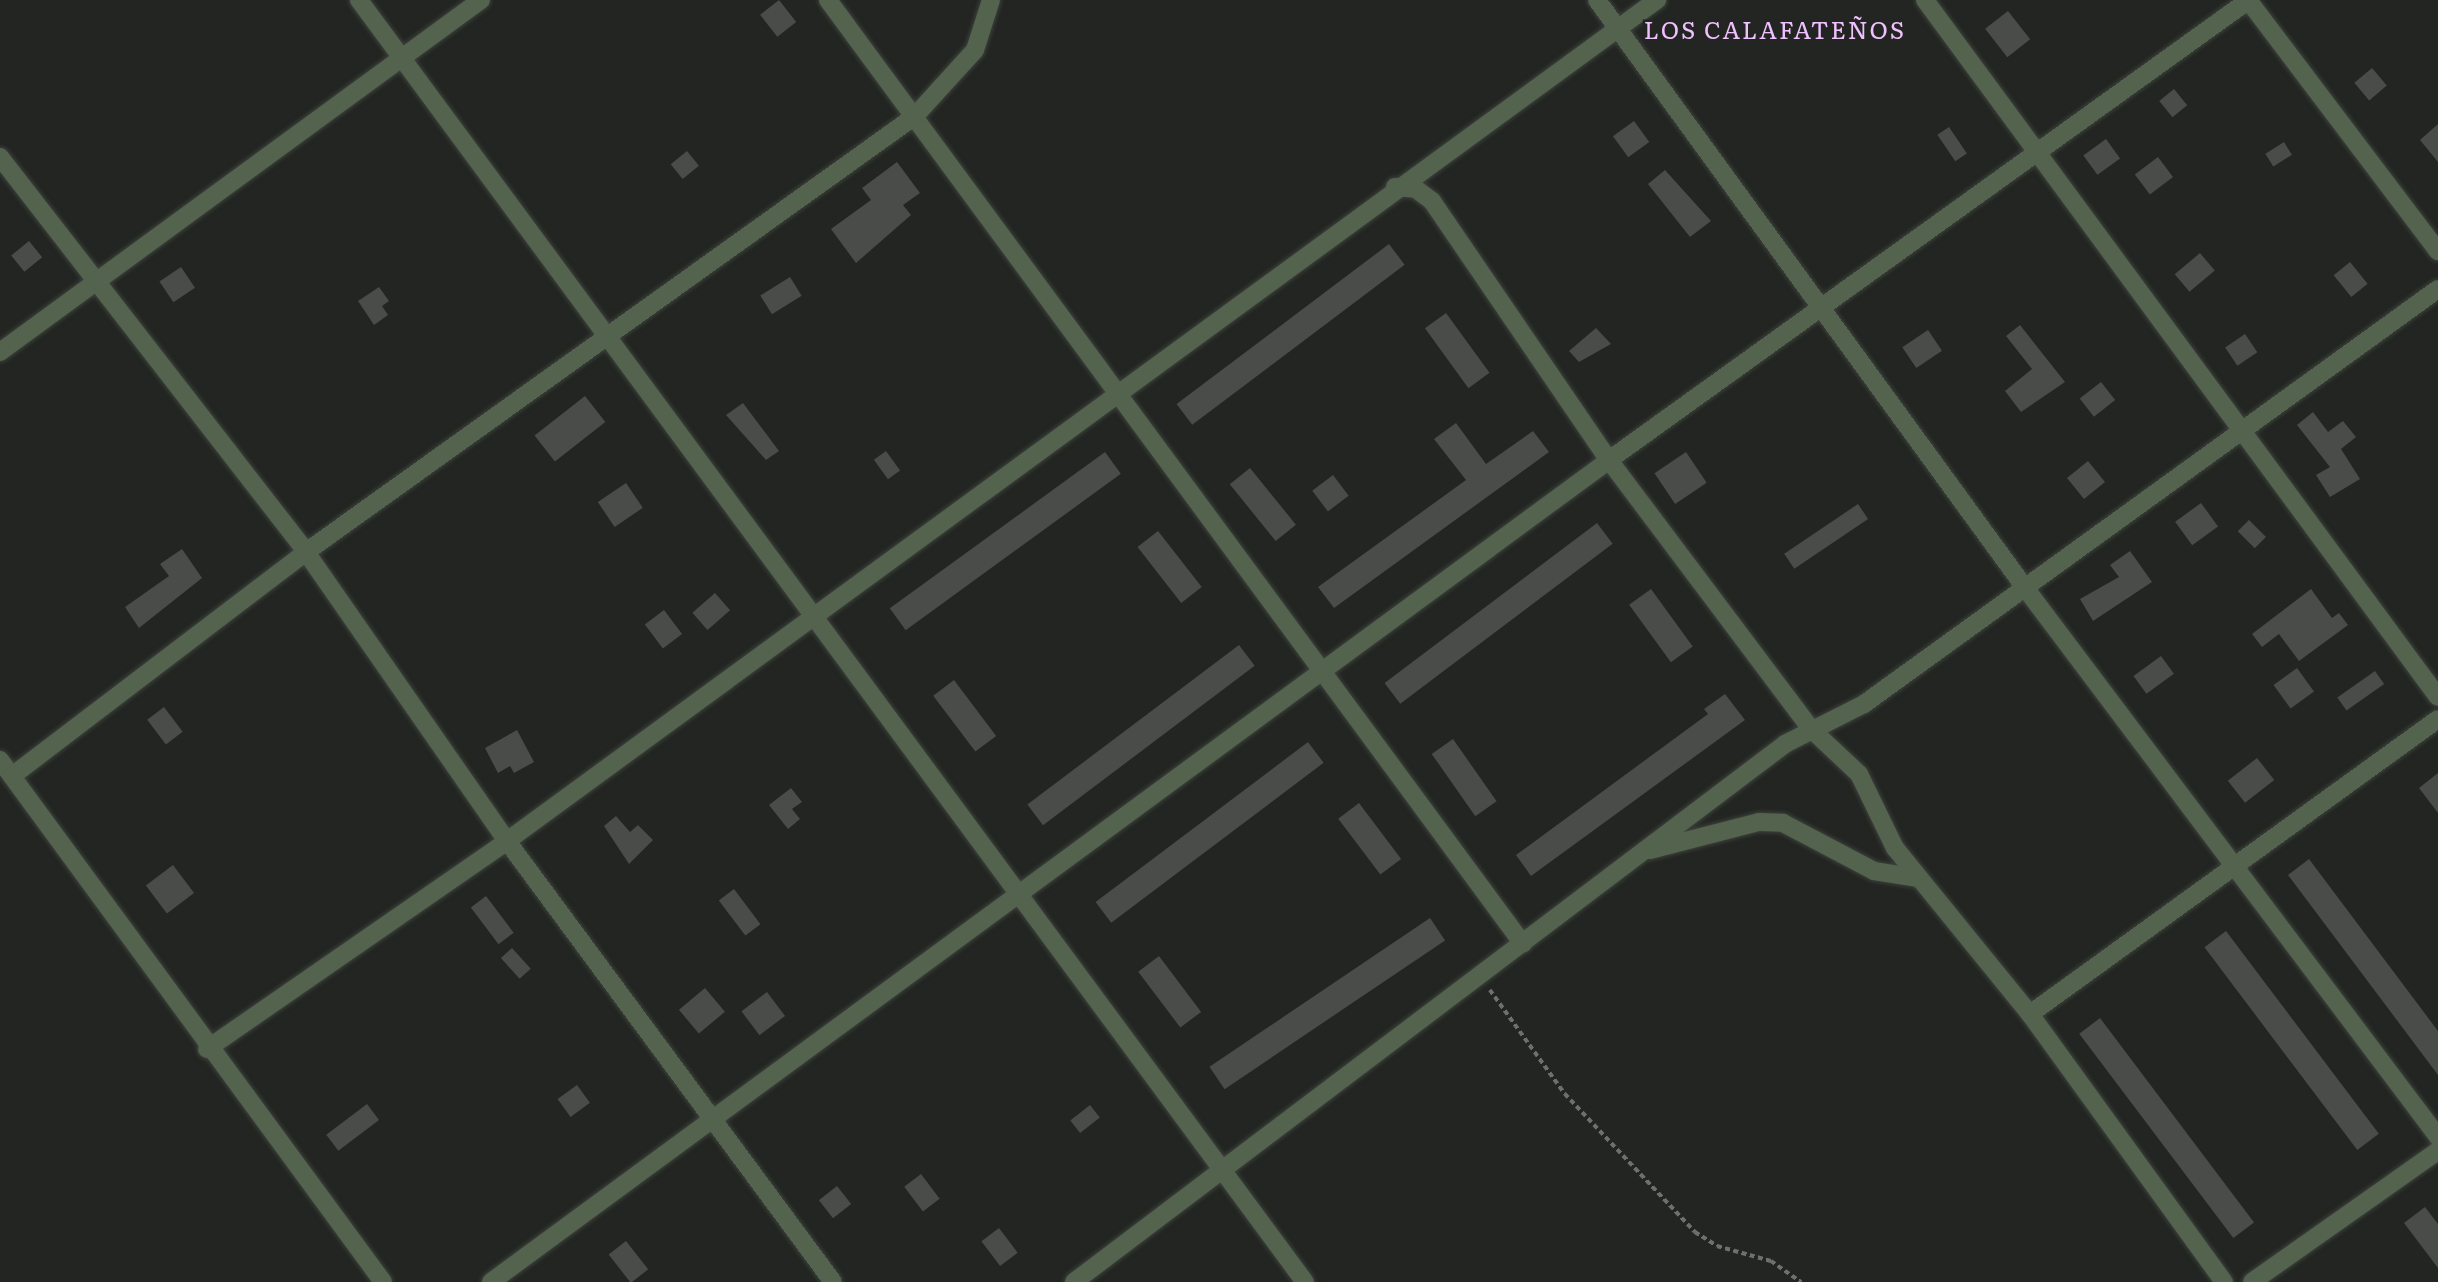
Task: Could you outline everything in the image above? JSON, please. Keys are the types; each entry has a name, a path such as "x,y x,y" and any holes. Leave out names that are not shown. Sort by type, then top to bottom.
{"street":[{"path":"359,0 607,342 817,614 1016,899 1305,1282"},
{"path":"0,352 96,278 481,0"},
{"path":"828,0 915,116 1114,394 1523,944"},
{"path":"12,776 306,552 607,342 915,116 975,50 991,0"},
{"path":"1597,0 1825,308 2023,585 2438,1137"},
{"path":"207,1049 507,841 1395,187 1657,0"},
{"path":"1925,0 2438,697"},
{"path":"491,1282 1323,674 1609,460 1825,308 2248,0 2438,251"},
{"path":"0,157 306,552 507,841 833,1282"},
{"path":"1395,187 1416,189 1432,201 1609,460 1811,729 1865,783 1895,848 2029,1014 2224,1282"},
{"path":"1074,1282 1221,1168 1481,976 1640,852 1811,729 1864,704 2023,585 2242,432 2438,289"},
{"path":"2029,1014 2237,869 2438,719"},
{"path":"0,760 207,1049 383,1282"},
{"path":"1640,852 1759,822 1783,823 1874,871 1918,878"},
{"path":"2252,1282 2438,1151"}],"path":[{"path":"1481,976 1565,1094 1695,1232 1717,1246 1771,1261 1801,1282"}],"building":[{"path":"779,0 796,22 777,37 760,15"},
{"path":"2008,11 2030,39 2007,57 1985,29"},
{"path":"2372,68 2387,86 2369,100 2354,83"},
{"path":"2174,89 2187,105 2172,117 2159,101"},
{"path":"1634,121 1649,142 1628,157 1613,136"},
{"path":"2438,124 2438,162 2420,140"},
{"path":"1949,127 1967,154 1955,161 1937,135"},
{"path":"2106,139 2120,158 2097,175 2083,155"},
{"path":"2284,142 2292,155 2273,166 2265,154"},
{"path":"687,151 699,166 683,179 671,164"},
{"path":"2158,157 2173,177 2150,194 2135,174"},
{"path":"897,162 920,193 903,205 911,215 856,263 831,229 871,200 862,188"},
{"path":"1665,170 1711,221 1690,237 1648,184"},
{"path":"29,241 42,257 24,272 11,255"},
{"path":"1389,244 1405,265 1192,425 1177,404"},
{"path":"2200,253 2215,271 2190,292 2175,274"},
{"path":"2350,262 2368,284 2351,297 2334,275"},
{"path":"181,267 195,288 173,302 159,282"},
{"path":"790,277 802,296 772,314 760,296"},
{"path":"379,287 389,301 382,306 388,315 374,325 358,301"},
{"path":"1446,313 1489,373 1468,388 1425,328"},
{"path":"2020,325 2065,382 2021,412 2005,391 2032,369 2006,336"},
{"path":"1596,328 1611,344 1579,362 1569,351"},
{"path":"1928,330 1942,351 1916,368 1902,347"},
{"path":"2245,334 2257,352 2237,366 2225,347"},
{"path":"2101,382 2115,400 2094,417 2080,399"},
{"path":"585,396 605,422 555,461 535,435"},
{"path":"743,403 779,451 766,460 726,415"},
{"path":"2313,412 2328,432 2343,421 2356,437 2341,449 2360,479 2330,497 2316,475 2330,467 2297,425"},
{"path":"1456,423 1486,464 1533,431 1549,452 1334,608 1318,587 1466,480 1434,439"},
{"path":"886,451 900,470 888,479 874,460"},
{"path":"1105,452 1121,474 906,630 890,608"},
{"path":"1686,452 1707,483 1675,504 1654,473"},
{"path":"2088,461 2105,482 2084,499 2067,478"},
{"path":"1250,468 1296,525 1276,541 1230,484"},
{"path":"1333,475 1349,496 1328,511 1312,491"},
{"path":"626,483 643,508 615,527 598,502"},
{"path":"2201,503 2218,526 2192,545 2175,522"},
{"path":"1858,504 1868,519 1794,569 1784,554"},
{"path":"2249,520 2266,537 2255,548 2238,531"},
{"path":"1597,523 1613,544 1400,704 1385,683"},
{"path":"1158,531 1202,587 1181,603 1138,547"},
{"path":"182,549 202,578 139,628 125,607 169,576 160,564"},
{"path":"2130,551 2152,582 2093,621 2080,599 2119,577 2110,565"},
{"path":"1651,589 1693,646 1671,662 1629,605"},
{"path":"2311,589 2332,618 2339,613 2348,625 2299,661 2279,634 2262,647 2252,634"},
{"path":"715,593 730,610 707,630 692,613"},
{"path":"664,610 682,634 663,648 645,624"},
{"path":"1239,645 1255,666 1043,825 1027,804"},
{"path":"2161,656 2174,674 2146,694 2133,676"},
{"path":"2297,668 2314,691 2291,709 2274,685"},
{"path":"2375,671 2384,684 2346,710 2337,697"},
{"path":"954,680 996,736 975,752 933,696"},
{"path":"1725,694 1745,720 1531,876 1516,855 1708,714 1704,709"},
{"path":"164,707 183,732 166,744 147,720"},
{"path":"517,730 534,762 514,773 510,766 498,773 485,748"},
{"path":"1453,739 1497,801 1475,816 1432,754"},
{"path":"1308,742 1324,763 1111,923 1096,902"},
{"path":"2257,758 2274,780 2245,803 2228,781"},
{"path":"2438,773 2438,813 2419,788"},
{"path":"791,788 802,802 792,809 800,819 788,829 769,805"},
{"path":"1359,803 1401,859 1380,875 1338,819"},
{"path":"616,816 630,832 638,825 653,840 629,864 604,826"},
{"path":"2309,859 2438,1031 2438,1075 2288,875"},
{"path":"173,865 194,893 167,913 146,885"},
{"path":"734,889 760,924 745,936 719,900"},
{"path":"486,896 514,933 499,944 471,907"},
{"path":"1430,918 1445,940 1225,1089 1209,1067"},
{"path":"2226,931 2379,1134 2357,1150 2204,947"},
{"path":"512,948 531,969 520,979 501,958"},
{"path":"1159,956 1201,1012 1180,1028 1138,972"},
{"path":"705,988 725,1012 699,1034 679,1010"},
{"path":"767,992 785,1016 759,1035 741,1011"},
{"path":"2100,1018 2254,1222 2233,1238 2079,1034"},
{"path":"577,1085 590,1103 571,1117 558,1099"},
{"path":"367,1104 379,1120 338,1151 326,1135"},
{"path":"1090,1105 1100,1118 1080,1133 1070,1120"},
{"path":"921,1174 940,1199 923,1211 904,1187"},
{"path":"837,1186 851,1204 833,1218 819,1200"},
{"path":"2425,1207 2438,1224 2438,1268 2404,1223"},
{"path":"999,1228 1018,1253 1000,1266 981,1241"},
{"path":"626,1241 648,1269 630,1282 609,1255"}],"district":[{"name":"LOS CALAFATEÑOS","path":"1775,29"}]}
